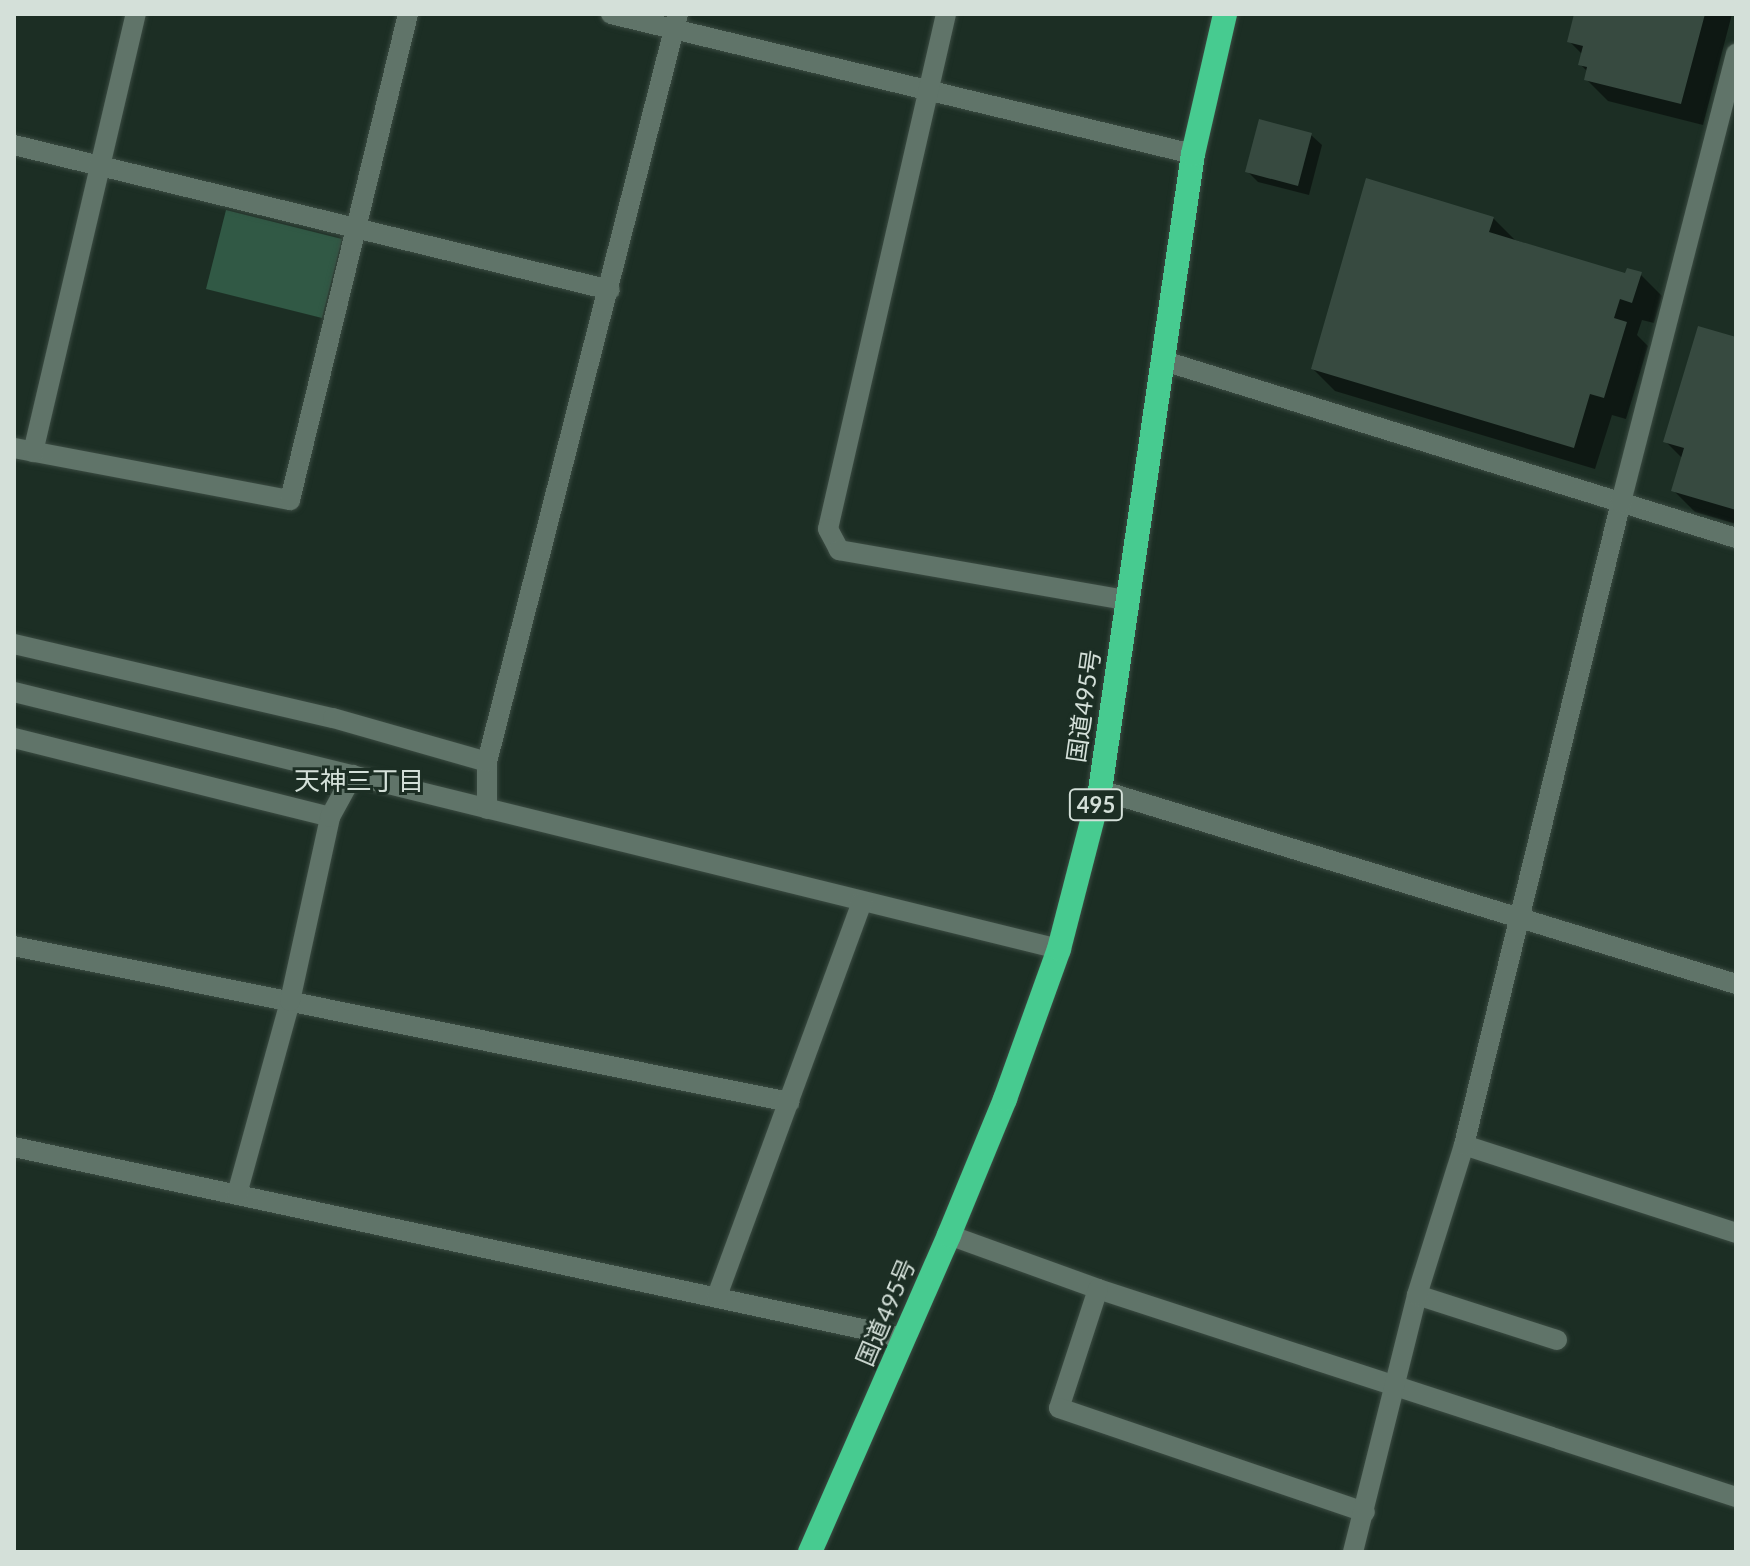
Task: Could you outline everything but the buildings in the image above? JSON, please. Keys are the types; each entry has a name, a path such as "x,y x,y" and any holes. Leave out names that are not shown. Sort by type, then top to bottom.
{"highway":[{"name":"国道495号","path":"810,1552 949,1235 1005,1099 1059,949 1100,790 1125,600 1193,154 1225,14"}],"street":[{"path":"136,14 101,166 23,450 290,500 408,14"},
{"path":"611,14 676,22 926,91 1193,154"},
{"path":"946,14 828,529 839,550 1125,600"},
{"path":"487,809 487,762 676,22"},
{"path":"1353,1552 1417,1295 1464,1145 1621,502 1736,53"},
{"path":"14,145 610,290"},
{"path":"1161,360 1736,538"},
{"path":"14,644 333,718 487,762"},
{"path":"14,692 1059,949"},
{"path":"14,738 330,817"},
{"path":"237,1194 290,1001 330,817 353,775"},
{"path":"1100,790 1736,984"},
{"path":"717,1296 862,902"},
{"path":"14,946 789,1102"},
{"path":"1464,1145 1736,1233"},
{"path":"14,1147 904,1338"},
{"path":"949,1235 1098,1289 1736,1497"},
{"path":"1098,1289 1059,1408 1365,1512"},
{"path":"1417,1295 1557,1340"}],"green space":[{"path":"226,210 342,239 322,318 206,289"}],"district":[{"name":"天神三丁目","path":"359,781"}]}
